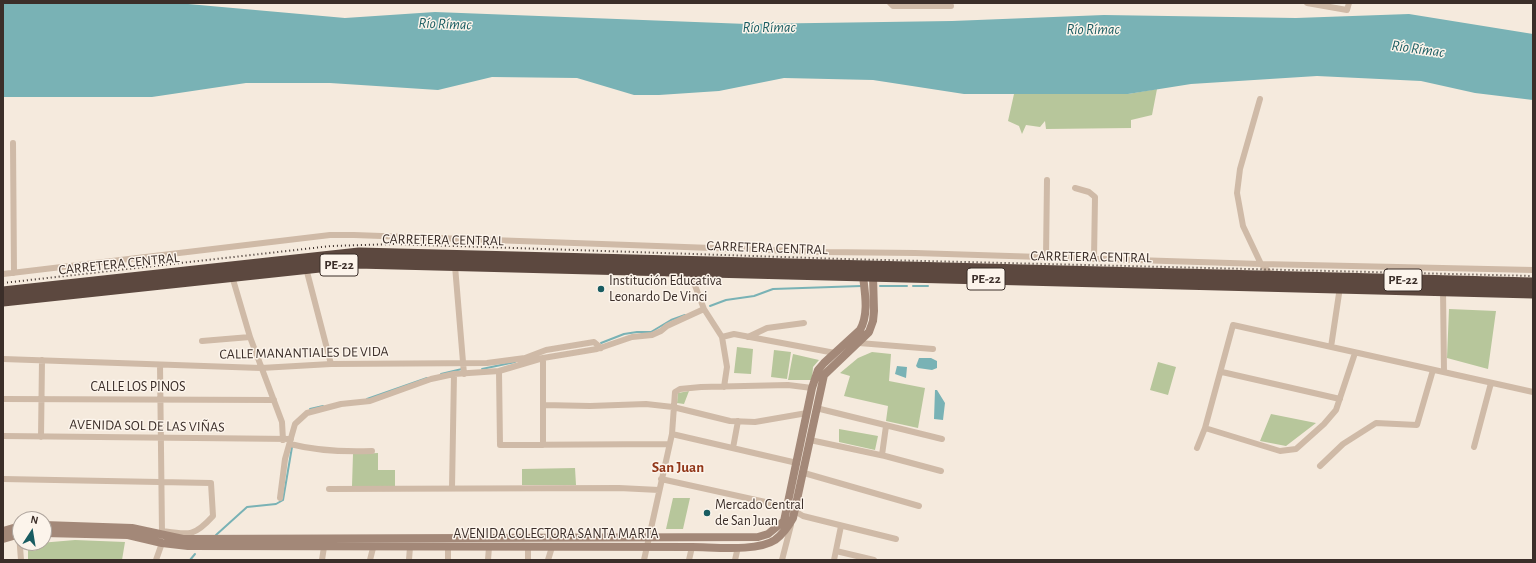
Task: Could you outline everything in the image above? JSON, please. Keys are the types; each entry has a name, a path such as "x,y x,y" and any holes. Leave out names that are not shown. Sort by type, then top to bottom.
{"highway":[{"name":"CARRETERA CENTRAL","path":"3,292 359,253 620,259 689,266 868,276 995,274 1273,276 1533,283"},
{"name":"CARRETERA CENTRAL","path":"3,302 358,263 455,266 689,266 995,274 1284,287 1340,287 1533,293"}],"street":[{"path":"890,3 893,6 951,6"},
{"path":"1307,3 1349,6"},
{"path":"1260,99 1240,169 1236,193 1243,226 1261,264 1284,287"},
{"path":"13,143 14,273"},
{"path":"1046,257 1047,180"},
{"path":"1075,188 1089,192 1094,197 1094,259"},
{"path":"3,274 330,235 466,238 550,243 1261,264 1533,270"},
{"path":"550,243 551,257"},
{"path":"620,259 621,245"},
{"path":"455,266 464,374"},
{"path":"689,266 704,309 722,337 727,367 724,387"},
{"path":"306,268 331,364"},
{"path":"232,276 250,337 282,422 283,440"},
{"name":"AVENIDA COLECTORA SANTA MARTA","path":"52,525 132,528 188,546 373,548 448,546 692,548 761,545 773,541 781,535 794,515 824,375 869,332 873,321 868,276"},
{"name":"AVENIDA COLECTORA SANTA MARTA","path":"52,533 225,540 649,536 758,537 768,534 784,521 812,388 818,370 860,330 864,323 868,276"},
{"path":"1331,347 1340,287"},
{"path":"1443,290 1444,372"},
{"path":"280,498 285,459 295,424 307,413 341,404 370,401 419,382 454,374 498,371 543,358 601,348 632,336 652,335 661,331 667,326 704,309"},
{"path":"748,337 767,328 804,323"},
{"path":"1197,448 1206,428 1222,372 1233,325 1533,392"},
{"path":"722,337 734,334 835,353"},
{"path":"202,342 250,337"},
{"name":"CALLE MANANTIALES DE VIDA","path":"3,358 261,368 331,364 487,363 525,358 546,350 594,342 601,348"},
{"path":"859,343 932,349"},
{"path":"1206,428 1280,451 1288,451 1296,448 1324,424 1336,410 1355,353"},
{"path":"543,358 543,445"},
{"path":"41,437 42,360"},
{"path":"156,560 162,537 160,365"},
{"path":"1320,466 1343,444 1376,423 1417,425 1433,370"},
{"path":"498,371 500,445 669,444"},
{"path":"1222,372 1340,399"},
{"path":"452,488 454,374"},
{"path":"1474,447 1490,383"},
{"path":"644,560 672,434 675,392 680,389 788,384 812,388"},
{"name":"CALLE LOS PINOS","path":"3,399 274,400"},
{"path":"543,405 590,406 646,404 674,408 730,421 755,422 807,413"},
{"path":"816,408 942,439"},
{"path":"733,448 738,421"},
{"path":"882,455 886,426"},
{"path":"672,434 797,463"},
{"name":"AVENIDA SOL DE LAS VIÑAS","path":"3,436 283,440 335,451 372,450"},
{"path":"810,440 882,455 941,472"},
{"path":"804,473 919,506"},
{"path":"3,479 209,482 212,485 213,516 202,527 191,534 162,537"},
{"path":"661,479 788,507 794,515 896,539"},
{"path":"329,489 619,488 659,490"},
{"path":"782,560 794,515"},
{"path":"834,560 842,526"},
{"path":"448,546 448,560"},
{"path":"322,560 324,547"},
{"path":"409,560 410,547"},
{"path":"488,560 489,547"},
{"path":"528,547 528,560"},
{"path":"548,560 552,547"},
{"path":"735,560 738,547"},
{"path":"370,560 373,548"},
{"path":"689,560 692,548"},
{"path":"836,551 874,560"}],"green space":[{"path":"1157,89 1152,115 1131,120 1131,128 1046,129 1045,121 1040,127 1026,125 1022,134 1019,126 1008,121 1014,94 1128,94"},
{"path":"1449,309 1496,311 1488,369 1447,358"},
{"path":"737,347 753,349 751,374 734,373"},
{"path":"774,350 791,352 787,379 771,377"},
{"path":"872,352 891,354 889,381 925,388 918,428 886,421 888,406 844,396 850,376 840,373 858,358"},
{"path":"793,354 819,360 813,367 812,380 788,380"},
{"path":"1158,362 1176,367 1168,395 1150,390"},
{"path":"689,391 684,404 677,403 678,393"},
{"path":"1271,414 1316,423 1286,446 1260,441"},
{"path":"839,429 878,436 875,450 839,442"},
{"path":"378,453 378,470 395,470 395,486 352,486 353,454"},
{"path":"575,468 576,485 522,485 522,469"},
{"path":"673,498 690,498 683,529 666,529"},
{"path":"75,540 125,542 122,560 28,560 28,551 52,551 52,542"}],"water":[{"name":"Río Rímac","path":"3,3 177,3 345,18 435,12 747,24 952,21 1104,15 1296,18 1409,14 1533,34 1533,100 1475,93 1421,81 1317,76 1191,84 1128,94 964,94 873,80 784,78 719,91 634,95 577,78 492,77 438,90 330,83 246,83 152,97 3,97"},
{"path":"919,358 931,358 937,361 937,368 932,370 918,368 916,366"},
{"path":"897,366 907,367 906,378 895,374"},
{"path":"935,390 937,390 945,403 943,420 934,419"}],"waterway":[{"path":"710,306 726,300 754,296 773,289 861,286"},
{"path":"880,286 907,286"},
{"path":"913,286 928,286"},
{"path":"601,343 624,334 651,332 671,320 685,315"},
{"path":"482,369 515,362"},
{"path":"441,374 462,369"},
{"path":"367,399 427,378"},
{"path":"310,409 323,406"},
{"path":"216,535 247,507 276,504 283,500 292,447"},
{"path":"190,560 195,554"}],"railway":[{"path":"3,283 331,246 395,244 843,259 1533,276"}],"place":[{"name":"Institución Educativa Leonardo De Vinci","path":"601,289"},
{"name":"Mercado Central de San Juan","path":"707,513"}],"district":[{"name":"San Juan","path":"678,467"}]}
